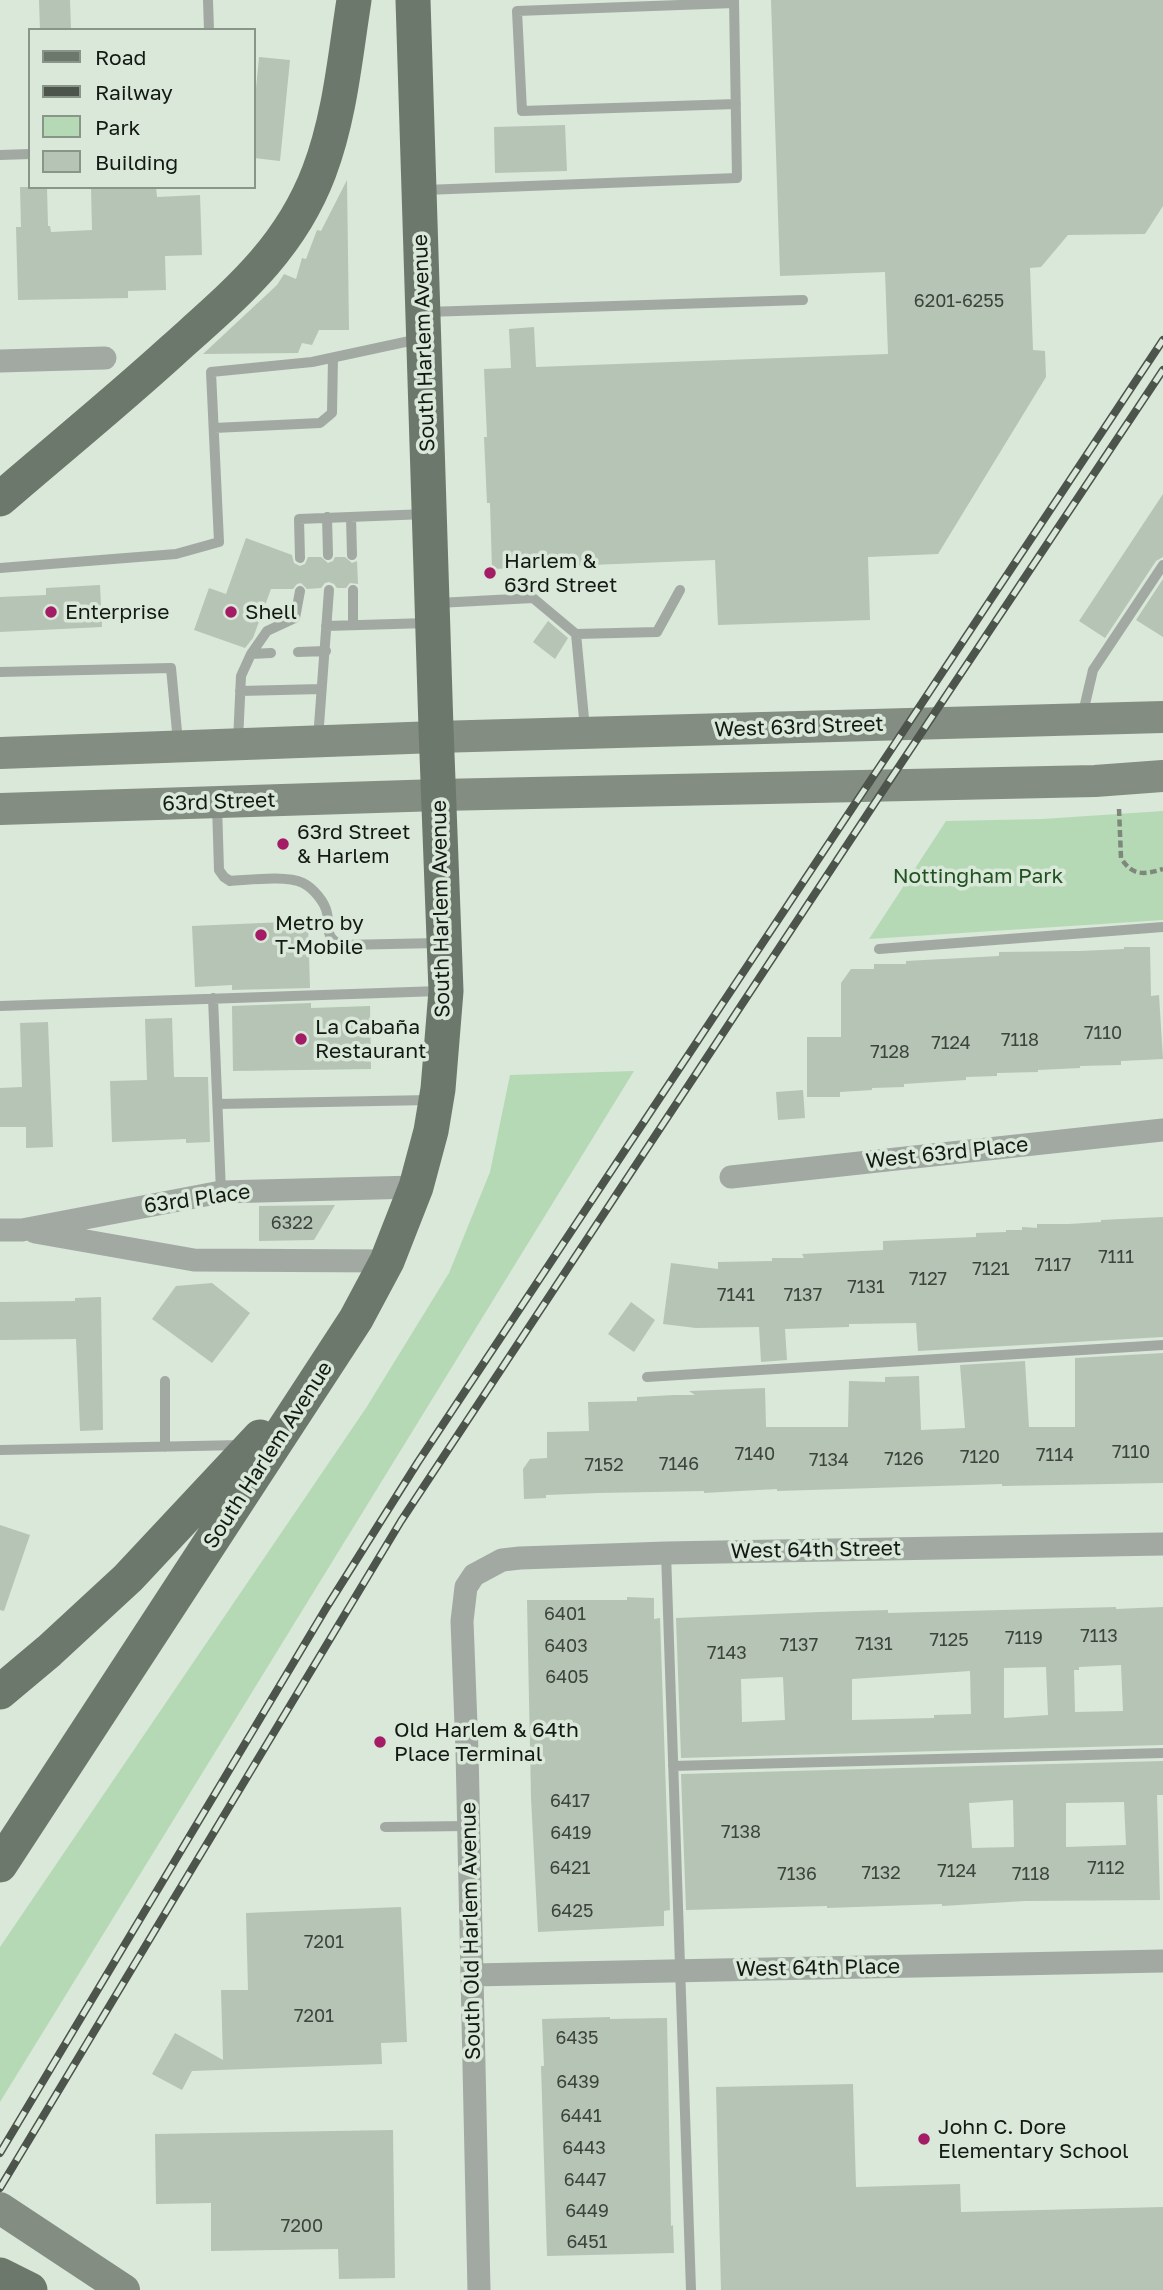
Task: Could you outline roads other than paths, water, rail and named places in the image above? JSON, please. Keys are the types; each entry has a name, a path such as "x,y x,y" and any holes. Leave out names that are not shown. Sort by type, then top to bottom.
{"main road":[{"path":"0,499 150,371 240,290 275,252 299,214 319,173 331,134 354,0"},
{"name":"South Harlem Avenue","path":"0,1865 356,1319 387,1262 416,1187 431,1130 446,990 412,0"},
{"name":"West 63rd Street","path":"436,737 1163,717"},
{"path":"0,753 436,737"},
{"path":"439,795 1095,781 1163,776"},
{"name":"63rd Street","path":"0,809 439,795"},
{"path":"0,1692 128,1578 315,1382"},
{"path":"0,2207 124,2290"},
{"path":"0,2265 30,2290"},
{"path":"0,2275 30,2290"}],"street":[{"path":"0,361 105,358"},
{"name":"West 63rd Place","path":"731,1177 1163,1130"},
{"name":"63rd Place","path":"11,1230 221,1192 416,1187"},
{"name":"63rd Place","path":"11,1230 194,1260 387,1262"},
{"name":"West 64th Street","path":"474,1575 502,1560 666,1553 1163,1544"},
{"name":"South Old Harlem Avenue","path":"474,1575 466,1587 462,1620 479,2290"},
{"name":"West 64th Place","path":"472,1975 1163,1961"}],"lane":[{"path":"208,0 209,28"},
{"path":"419,190 737,178 736,104 734,1 517,11 522,111 736,104"},
{"path":"0,155 28,154"},
{"path":"0,568 176,554 219,542 211,372 333,358 423,325 803,300"},
{"path":"214,428 320,423 332,414 333,358"},
{"path":"300,558 299,519 429,514"},
{"path":"327,517 328,555"},
{"path":"351,517 352,555"},
{"path":"1081,720 1093,670 1163,565"},
{"path":"318,741 329,590"},
{"path":"353,590 353,625"},
{"path":"326,626 353,625 533,598 576,634 657,632 680,590"},
{"path":"238,744 241,676 251,654 267,631 295,618 300,591"},
{"path":"576,634 586,733"},
{"path":"298,653 326,651"},
{"path":"251,654 271,653"},
{"path":"0,672 171,668 179,747"},
{"path":"240,691 321,688"},
{"path":"217,802 219,870 223,877 230,881 290,879 304,883 317,895 327,912 328,934 334,942 342,945 444,943"},
{"path":"879,948 1163,927"},
{"path":"0,1006 446,990"},
{"path":"213,998 221,1192"},
{"path":"218,1104 436,1100"},
{"path":"647,1377 1163,1345"},
{"path":"165,1381 166,1447"},
{"path":"0,1450 252,1445"},
{"path":"666,1553 691,2290"},
{"path":"673,1766 1163,1753"},
{"path":"385,1827 469,1826"}],"railway":[{"path":"0,2153 328,1605 418,1462 1163,340"},
{"path":"0,2188 401,1521 1163,370"}],"place":[{"name":"Harlem & 63rd Street","path":"490,573"},
{"name":"Enterprise","path":"51,612"},
{"name":"Shell","path":"231,612"},
{"name":"63rd Street & Harlem","path":"283,844"},
{"name":"Metro by T-Mobile","path":"261,935"},
{"name":"La Cabaña Restaurant","path":"301,1039"},
{"name":"Old Harlem & 64th Place Terminal","path":"380,1742"},
{"name":"John C. Dore Elementary School","path":"924,2139"}],"park label":[{"name":"Nottingham Park","path":"978,876"}]}
